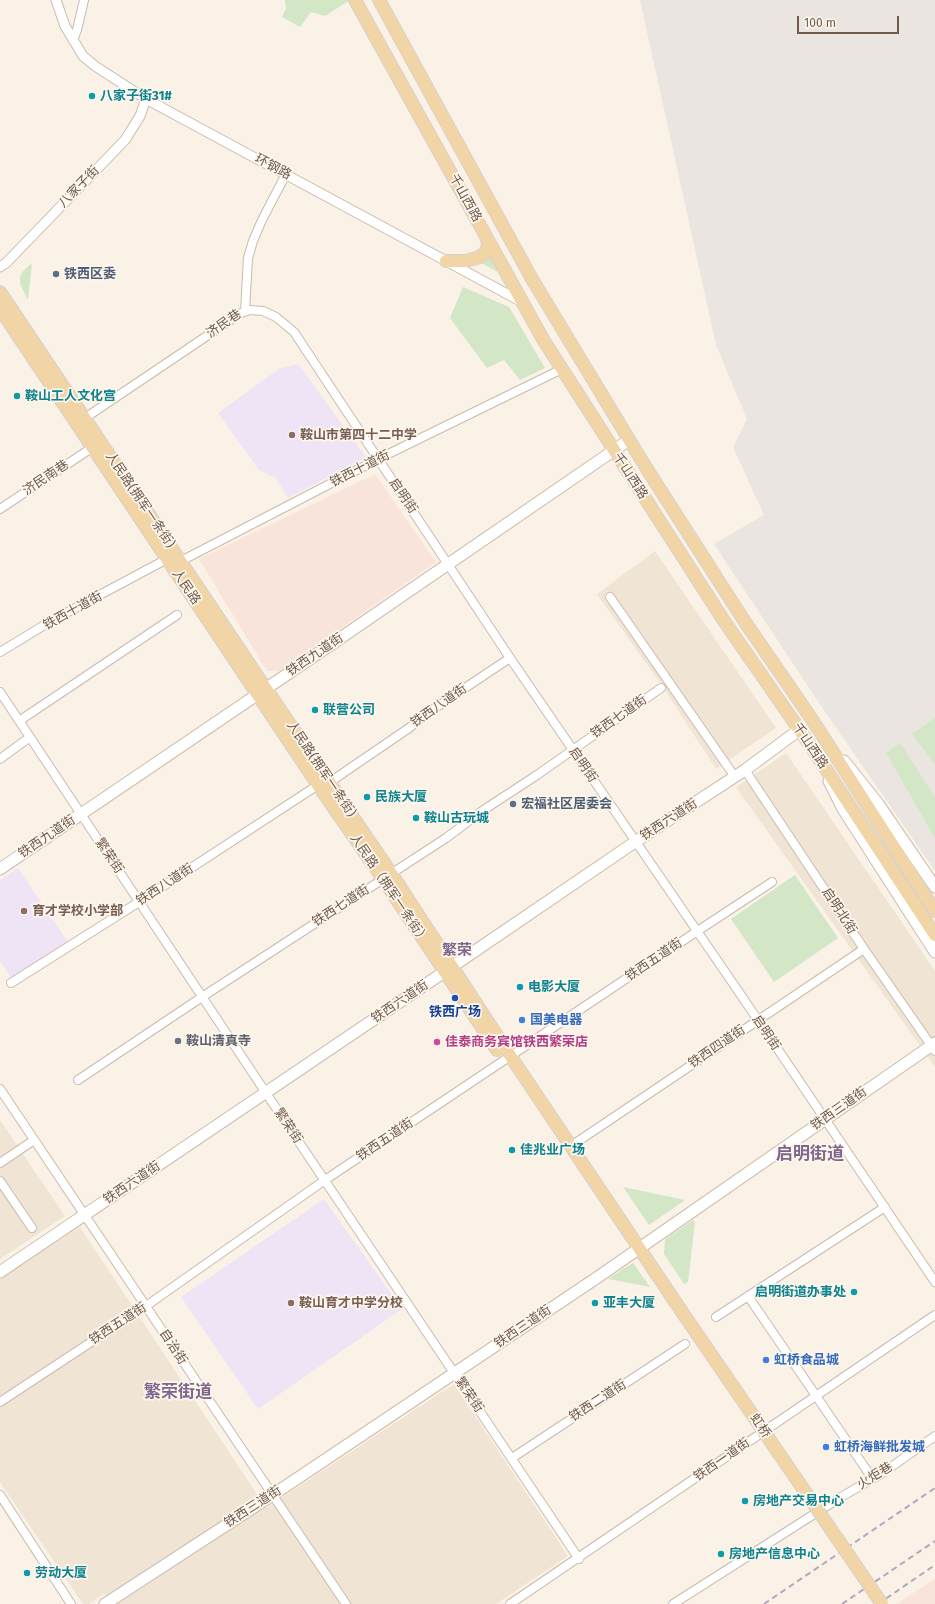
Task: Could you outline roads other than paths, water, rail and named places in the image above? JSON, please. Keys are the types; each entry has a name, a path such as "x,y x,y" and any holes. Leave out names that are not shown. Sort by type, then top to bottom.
{"main road":[{"name":"千山西路","path":"355,0 544,341 724,621 851,806 935,935"},
{"name":"千山西路","path":"379,0 532,279 629,440 743,619 813,720 935,911"},
{"path":"446,261 465,261 478,258 484,254 488,247 487,239"},
{"name":"人民路(拥军一条街)","path":"0,292 181,562 262,692 387,876 508,1059 571,1146 636,1250"},
{"name":"人民路","path":"0,309 167,559 262,692"},
{"name":"铁西九道街","path":"0,869 262,692 629,440"},
{"path":"813,720 878,805 935,887"},
{"name":"铁西六道街","path":"0,1272 635,842 735,777 799,730"},
{"path":"810,745 843,809 935,952"},
{"name":"铁西三道街","path":"106,1604 274,1494 454,1373 636,1250 824,1119 934,1046"},
{"path":"508,1059 636,1250"},
{"name":"虹桥","path":"636,1250 680,1309 882,1604"}],"street":[{"name":"环钢路","path":"56,0 65,26 73,40 83,56 95,66 146,99 522,302"},
{"path":"73,40 77,30 84,0"},
{"name":"八家子街","path":"0,267 11,258 125,140 140,116 146,99"},
{"name":"济民巷","path":"85,418 245,311 248,258 253,241 262,220 286,174"},
{"name":"启明街","path":"245,311 264,311 276,317 294,332 572,750 758,1020 935,1282"},
{"name":"铁西十道街","path":"181,562 378,460 562,369"},
{"name":"济民南巷","path":"0,510 93,447"},
{"name":"铁西十道街","path":"0,652 52,621 167,559"},
{"path":"610,597 735,777"},
{"path":"19,721 177,615"},
{"name":"铁西八道街","path":"11,983 324,784 510,658"},
{"name":"铁西七道街","path":"78,1080 202,997 446,838 482,811 661,688"},
{"name":"繁荣街","path":"0,692 266,1093 579,1558"},
{"path":"0,759 30,737"},
{"name":"启明北街","path":"745,770 864,950 934,1046"},
{"name":"铁西五道街","path":"0,1402 146,1306 325,1180 772,882"},
{"name":"铁西四道街","path":"571,1146 864,950"},
{"name":"自治街","path":"0,1090 198,1385 274,1494 346,1604"},
{"path":"0,1163 34,1140"},
{"path":"0,1181 32,1228"},
{"path":"716,1316 885,1207"},
{"path":"748,1296 872,1478"},
{"name":"铁西一道街","path":"510,1604 935,1315"},
{"name":"铁西二道街","path":"512,1458 685,1344"},
{"name":"火炬巷","path":"673,1604 872,1478 881,1474 935,1436"},
{"path":"0,1495 71,1604"}],"railway":[{"path":"764,1604 935,1488"},
{"path":"842,1604 935,1541"},
{"path":"878,1604 935,1565"}],"place":[{"name":"八家子街31#","path":"92,96"},
{"name":"铁西区委","path":"56,274"},
{"name":"鞍山工人文化宫","path":"17,396"},
{"name":"鞍山市第四十二中学","path":"292,435"},
{"name":"联营公司","path":"315,710"},
{"name":"民族大厦","path":"367,797"},
{"name":"宏福社区居委会","path":"513,804"},
{"name":"鞍山古玩城","path":"416,818"},
{"name":"育才学校小学部","path":"24,911"},
{"name":"电影大厦","path":"520,987"},
{"name":"铁西广场","path":"455,998"},
{"name":"国美电器","path":"522,1020"},
{"name":"鞍山清真寺","path":"178,1041"},
{"name":"佳泰商务宾馆铁西繁荣店","path":"437,1042"},
{"name":"佳兆业广场","path":"512,1150"},
{"name":"启明街道办事处","path":"854,1292"},
{"name":"鞍山育才中学分校","path":"291,1303"},
{"name":"亚丰大厦","path":"595,1303"},
{"name":"虹桥食品城","path":"766,1360"},
{"name":"虹桥海鲜批发城","path":"826,1447"},
{"name":"房地产交易中心","path":"745,1501"},
{"name":"房地产信息中心","path":"721,1554"},
{"name":"劳动大厦","path":"27,1573"}],"district":[{"name":"繁荣","path":"457,951"},
{"name":"启明街道","path":"810,1154"},
{"name":"繁荣街道","path":"178,1392"}]}
